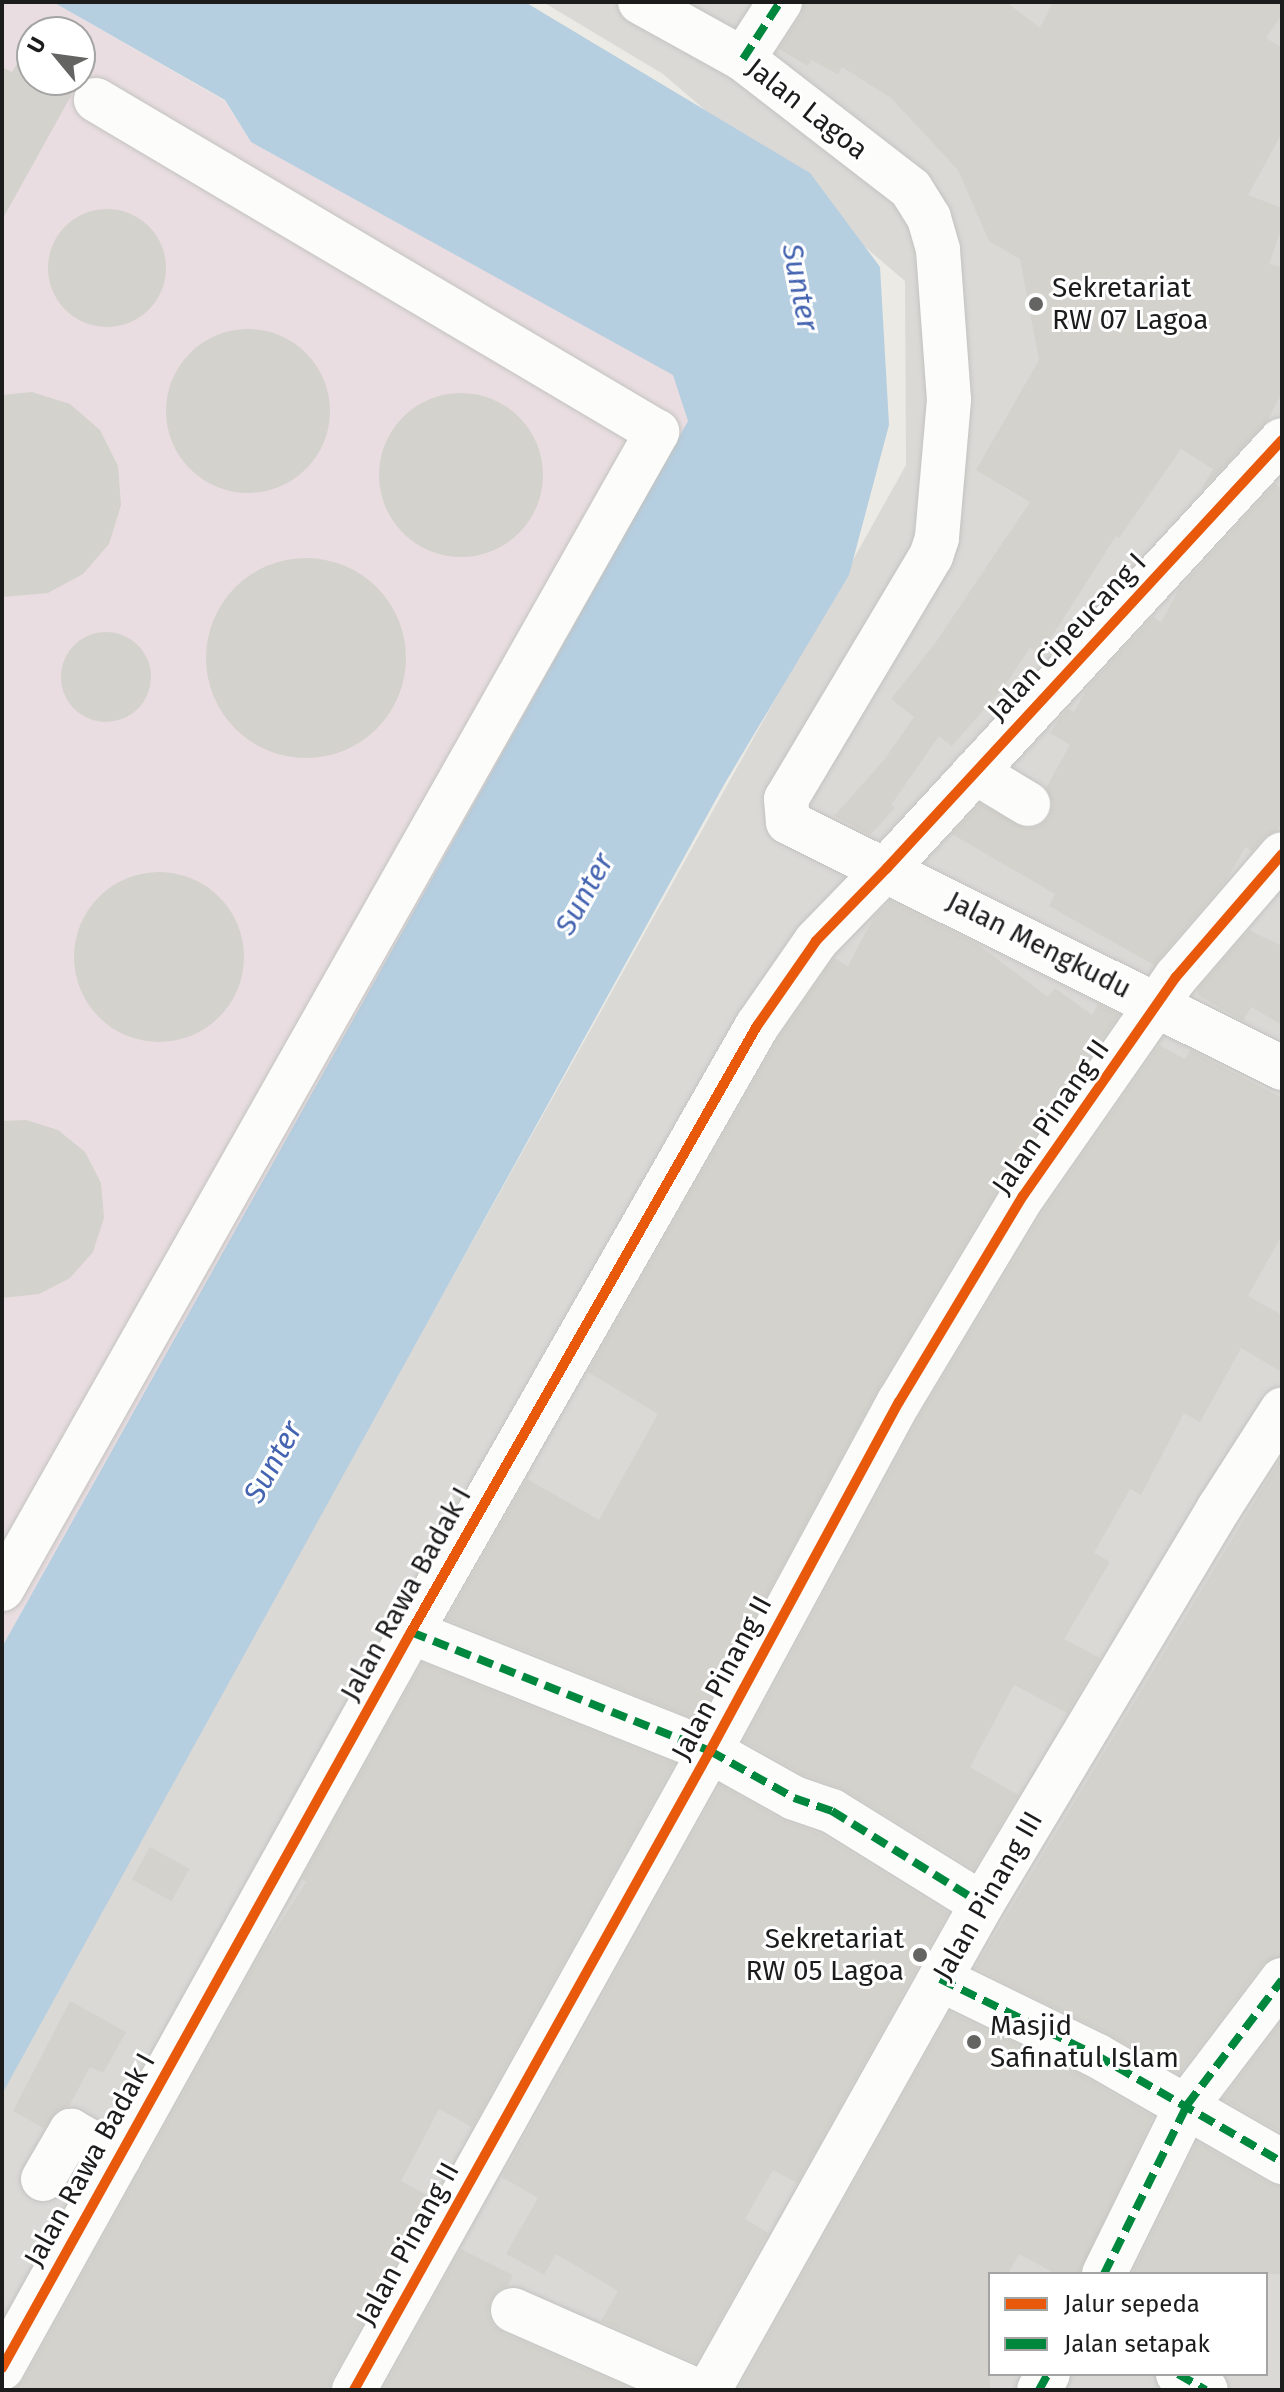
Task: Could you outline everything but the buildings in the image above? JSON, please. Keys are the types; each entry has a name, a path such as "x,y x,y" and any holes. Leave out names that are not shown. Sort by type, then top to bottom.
{"street":[{"name":"Jalan Lagoa","path":"640,2 743,59 911,189 929,218 938,250 949,400 937,538 931,556 786,799 785,815 793,827"},
{"path":"743,59 780,2"},
{"path":"2,1589 657,432 96,100"},
{"name":"Jalan Cipeucang I","path":"887,868 1282,440"},
{"path":"975,772 1028,804"},
{"name":"Jalan Mengkudu","path":"793,827 1167,991 1282,1068"},
{"name":"Jalan Pinang II","path":"354,2390 710,1751 915,1374 1031,1183 1167,991 1282,854"},
{"name":"Jalan Rawa Badak I","path":"2,2368 411,1632 757,1026 816,941 887,868"},
{"name":"Jalan Pinang III","path":"709,2390 982,1904 1219,1508 1282,1410"},
{"path":"411,1632 710,1751 794,1798 832,1811 982,1904"},
{"path":"940,1979 1096,2055 1282,2162"},
{"path":"1105,2272 1187,2105 1282,1980"},
{"path":"43,2179 78,2118 119,2158"},
{"path":"513,2310 695,2390"},
{"path":"1182,2376 1206,2390"}],"shaded area":[{"path":"2,2 53,2 77,16 16,16 16,96 96,96 96,27 225,101 251,142 674,375 688,421 2,1647"},
{"path":"543,2 1282,2 1282,2390 2,2390 2,2084 906,465 905,281 663,74"}],"water":[{"name":"Sunter","path":"53,2 525,2 810,173 880,267 889,425 849,575 725,783 2,2094 2,1647 688,421 673,375 251,142 225,100 96,26 96,16 78,16"}],"marked path":[{"path":"743,59 780,2"},
{"path":"411,1632 710,1751 794,1798 832,1811 982,1904"},
{"path":"940,1979 1096,2055 1282,2162"},
{"path":"1105,2272 1187,2105 1282,1980"},
{"path":"1039,2390 1047,2376"},
{"path":"1182,2376 1206,2390"}],"cycle path":[{"path":"2,2368 411,1632 757,1026 816,941 1282,440"},
{"path":"354,2390 710,1751 899,1402 1023,1196 1176,977 1282,854"}],"place":[{"name":"Sekretariat RW 07 Lagoa","path":"1036,304"},
{"name":"Sekretariat RW 05 Lagoa","path":"920,1955"},
{"name":"Masjid Safinatul Islam","path":"974,2042"}]}
